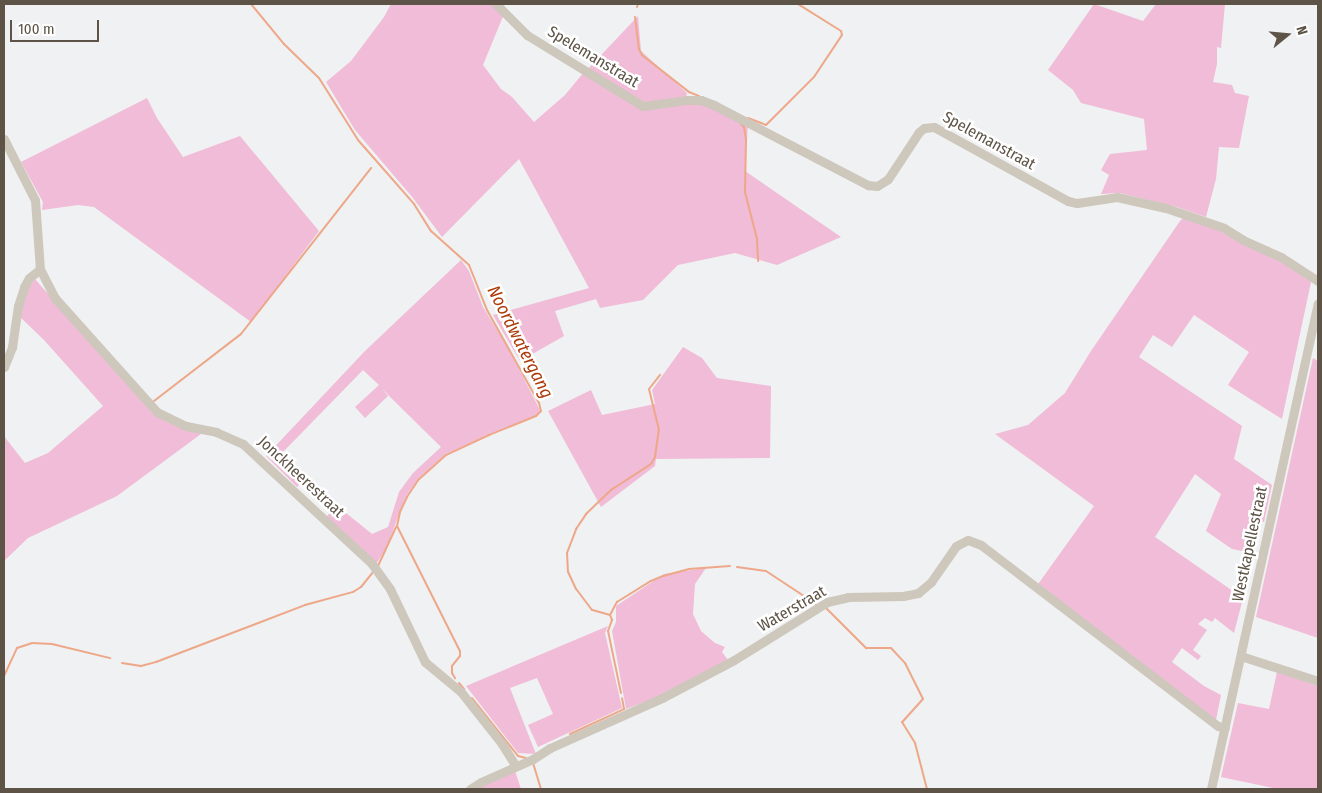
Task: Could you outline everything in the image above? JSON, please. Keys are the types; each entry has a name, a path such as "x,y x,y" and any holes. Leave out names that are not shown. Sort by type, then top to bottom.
{"street":[{"name":"Spelemanstraat","path":"496,4 527,35 643,106 686,100 701,100 868,185 877,186 888,179 919,132 924,128 934,127 1068,201 1087,202 1117,197 1166,208 1224,228 1243,240 1281,257 1318,281"},
{"name":"Jonckheerestraat","path":"4,139 35,200 40,269 56,298 157,412 186,426 216,432 243,444 372,564 390,589 425,662 461,692 516,766"},
{"path":"4,367 10,352 18,306 24,286 29,278 40,269"},
{"name":"Westkapellestraat","path":"1211,789 1318,304"},
{"name":"Waterstraat","path":"470,789 670,694 734,660 827,602 848,597 903,596 918,593 931,582 956,546 968,540 981,545 1203,715 1218,726 1225,728"},
{"path":"1241,656 1318,681"}],"shaded area":[{"path":"391,4 494,4 504,14 483,65 501,89 512,97 534,122 565,95 584,72 641,107 695,101 748,124 745,171 841,237 777,265 735,253 678,265 643,300 600,308 596,299 555,311 564,336 520,361 493,315 589,288 519,159 442,237 413,198 355,130 326,82 351,61 384,17"},
{"path":"1094,4 1143,21 1156,4 1225,4 1221,48 1217,47 1217,64 1213,82 1232,85 1235,93 1249,96 1239,148 1219,147 1216,179 1206,217 1177,207 1120,193 1101,194 1109,175 1101,170 1110,154 1147,150 1144,119 1081,103 1073,90 1048,70"},
{"path":"638,16 641,51 687,93 686,98 646,103 587,70"},
{"path":"147,98 157,118 183,157 240,136 319,231 251,322 94,207 78,205 42,210 43,202 21,162"},
{"path":"1183,218 1215,228 1237,241 1279,260 1311,282 1282,419 1228,385 1249,352 1194,315 1172,347 1153,335 1139,357 1242,426 1234,459 1272,485 1264,522 1259,521 1253,553 1232,549 1206,531 1221,494 1195,474 1155,537 1243,598 1234,633 1215,618 1212,622 1205,618 1198,624 1207,630 1193,650 1201,656 1198,660 1182,648 1172,662 1204,686 1221,695 1216,720 1036,587 1094,506 995,434 1028,425 1065,393 1091,351"},
{"path":"461,260 469,271 483,307 507,346 540,410 536,416 489,434 446,454 419,478 406,496 386,549 376,564 325,518 330,513 337,520 346,513 372,534 388,527 399,492 413,473 441,447 381,388 388,396 365,418 355,407 379,385 363,370 282,453 307,478 297,487 266,456 365,351"},
{"path":"35,279 153,414 169,423 201,434 117,496 28,538 4,561 4,436 25,463 48,453 103,406 44,340 20,317 28,288"},
{"path":"683,347 702,358 717,378 771,386 770,458 656,459 655,466 601,507 548,411 591,390 602,415 655,404 652,390"},
{"path":"1313,358 1318,361 1318,638 1256,617"},
{"path":"706,568 695,584 693,614 701,631 715,643 725,647 722,652 728,660 660,696 626,709 612,631 616,622 616,606 664,574"},
{"path":"608,626 605,633 622,708 538,747 528,725 553,714 537,678 510,688 536,754 518,753 466,686"},
{"path":"1277,672 1318,686 1318,789 1278,789 1221,777 1238,703 1269,709"},
{"path":"515,771 521,789 478,789 485,784"}],"waterway":[{"name":"Noordwatergang","path":"251,4 284,44 319,78 358,140 414,204 431,231 469,265 487,310 539,403 541,411 536,416 446,455 419,479 400,512 397,526 460,651 460,656 452,666 452,673 455,678"},
{"path":"748,118 766,125 814,77 842,35 841,31 798,4"},
{"path":"635,17 639,49 642,55 689,92 699,96"},
{"path":"741,124 744,127 746,139 745,192 757,239 758,261"},
{"path":"154,401 241,334 371,168"},
{"path":"610,615 592,610 576,589 568,572 567,553 576,529 586,514 611,490 651,464 655,457 659,430 649,389 660,375"},
{"path":"378,566 396,527"},
{"path":"621,693 608,631 612,620 610,615 617,602 651,581 663,576 689,569 730,566"},
{"path":"737,567 766,571 816,604"},
{"path":"122,663 141,666 156,662 305,605 353,592 361,587 374,571"},
{"path":"826,608 866,648 891,648 905,663 923,699 902,722 915,743 927,789"},
{"path":"4,676 17,648 32,643 52,644 110,658"},
{"name":"Noordwatergang","path":"459,683 464,689"},
{"name":"Noordwatergang","path":"472,698 518,756 526,758"},
{"path":"570,734 624,709 622,698"},
{"path":"533,763 541,789"}]}
